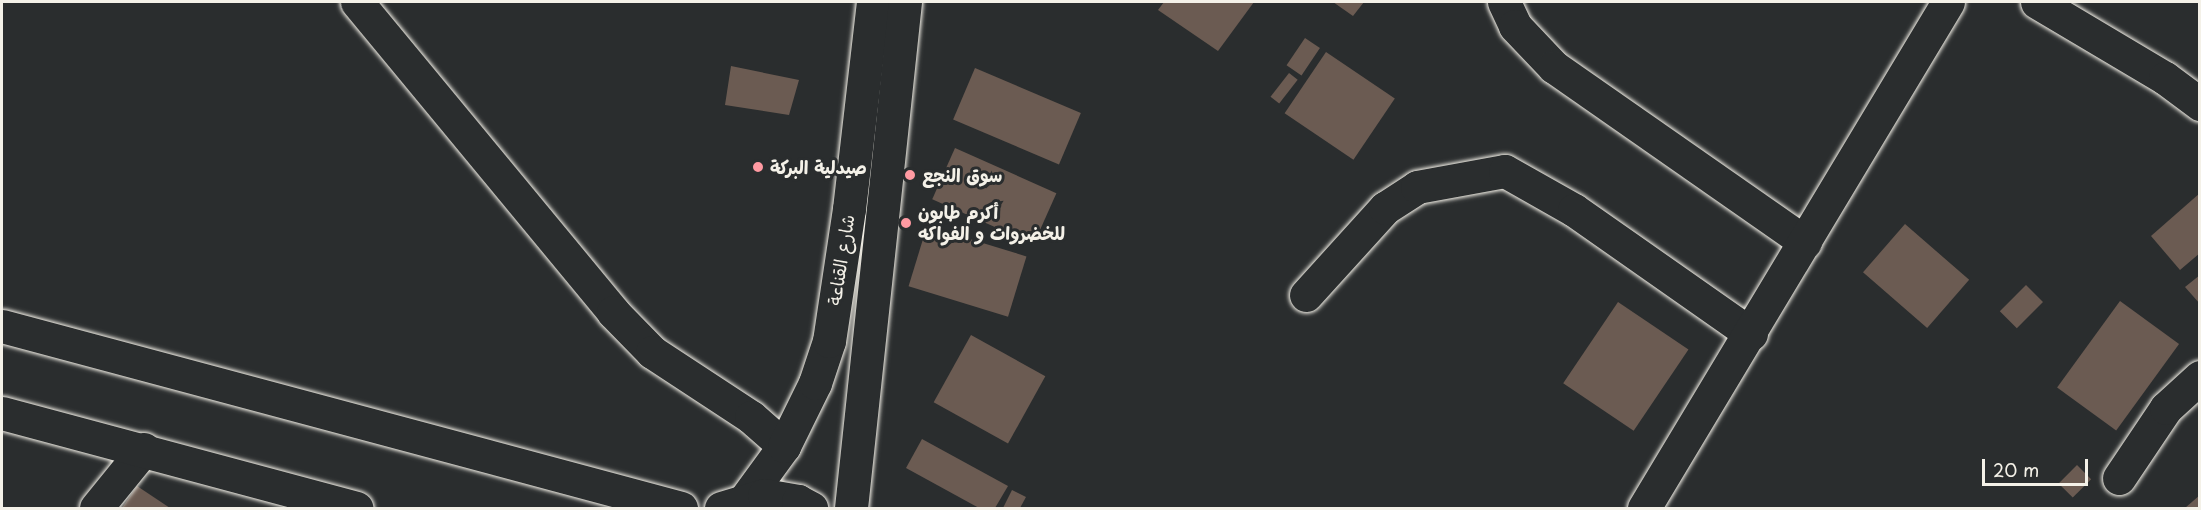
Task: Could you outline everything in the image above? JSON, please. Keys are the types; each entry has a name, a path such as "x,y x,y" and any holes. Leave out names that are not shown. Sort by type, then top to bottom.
{"street":[{"path":"357,2 613,312 652,352 751,417 784,446"},
{"name":"شارع القناعة","path":"733,503 784,446 815,383 828,341 849,209 873,2"},
{"name":"شارع القناعة","path":"851,508 905,2"},
{"path":"1504,2 1515,26 1554,68 1805,242"},
{"path":"1644,508 1751,334 1948,2"},
{"path":"2037,2 2165,78 2199,104"},
{"path":"1306,295 1385,208 1417,187 1505,171 1574,210 1751,334"},
{"path":"849,209 884,215"},
{"path":"2,326 681,508"},
{"path":"2119,478 2166,408 2199,377"},
{"path":"2,413 144,449 356,508"},
{"path":"96,508 144,449"},
{"path":"733,503 781,497 811,508"}],"building":[{"path":"1164,2 1254,2 1218,51 1158,10"},
{"path":"1333,2 1364,2 1353,16"},
{"path":"1305,38 1320,48 1301,75 1287,65"},
{"path":"1326,52 1395,98 1353,160 1285,113"},
{"path":"731,66 799,80 789,115 725,105"},
{"path":"975,68 1081,113 1059,164 953,120"},
{"path":"1289,73 1298,80 1279,103 1271,97"},
{"path":"955,148 1056,193 1034,244 932,199"},
{"path":"2200,193 2200,253 2180,270 2151,236"},
{"path":"1905,224 1969,280 1927,328 1863,272"},
{"path":"927,226 1026,256 1008,317 909,286"},
{"path":"2200,275 2200,304 2185,287"},
{"path":"2026,285 2043,302 2017,328 2000,311"},
{"path":"2120,301 2179,344 2116,430 2057,388"},
{"path":"1618,302 1688,350 1634,431 1563,383"},
{"path":"971,335 1045,376 1008,444 934,402"},
{"path":"922,439 1008,486 995,508 979,508 906,468"},
{"path":"2077,465 2091,479 2073,498 2059,483"},
{"path":"137,486 170,508 122,508"},
{"path":"1012,490 1026,497 1020,508 1003,508"},
{"path":"2200,495 2200,508 2185,508"}],"place":[{"name":"صيدلية البركة","path":"758,167"},
{"name":"سوق النجع","path":"910,175"},
{"name":"أكرم طابون للخضروات و الفواكه","path":"906,223"}]}
